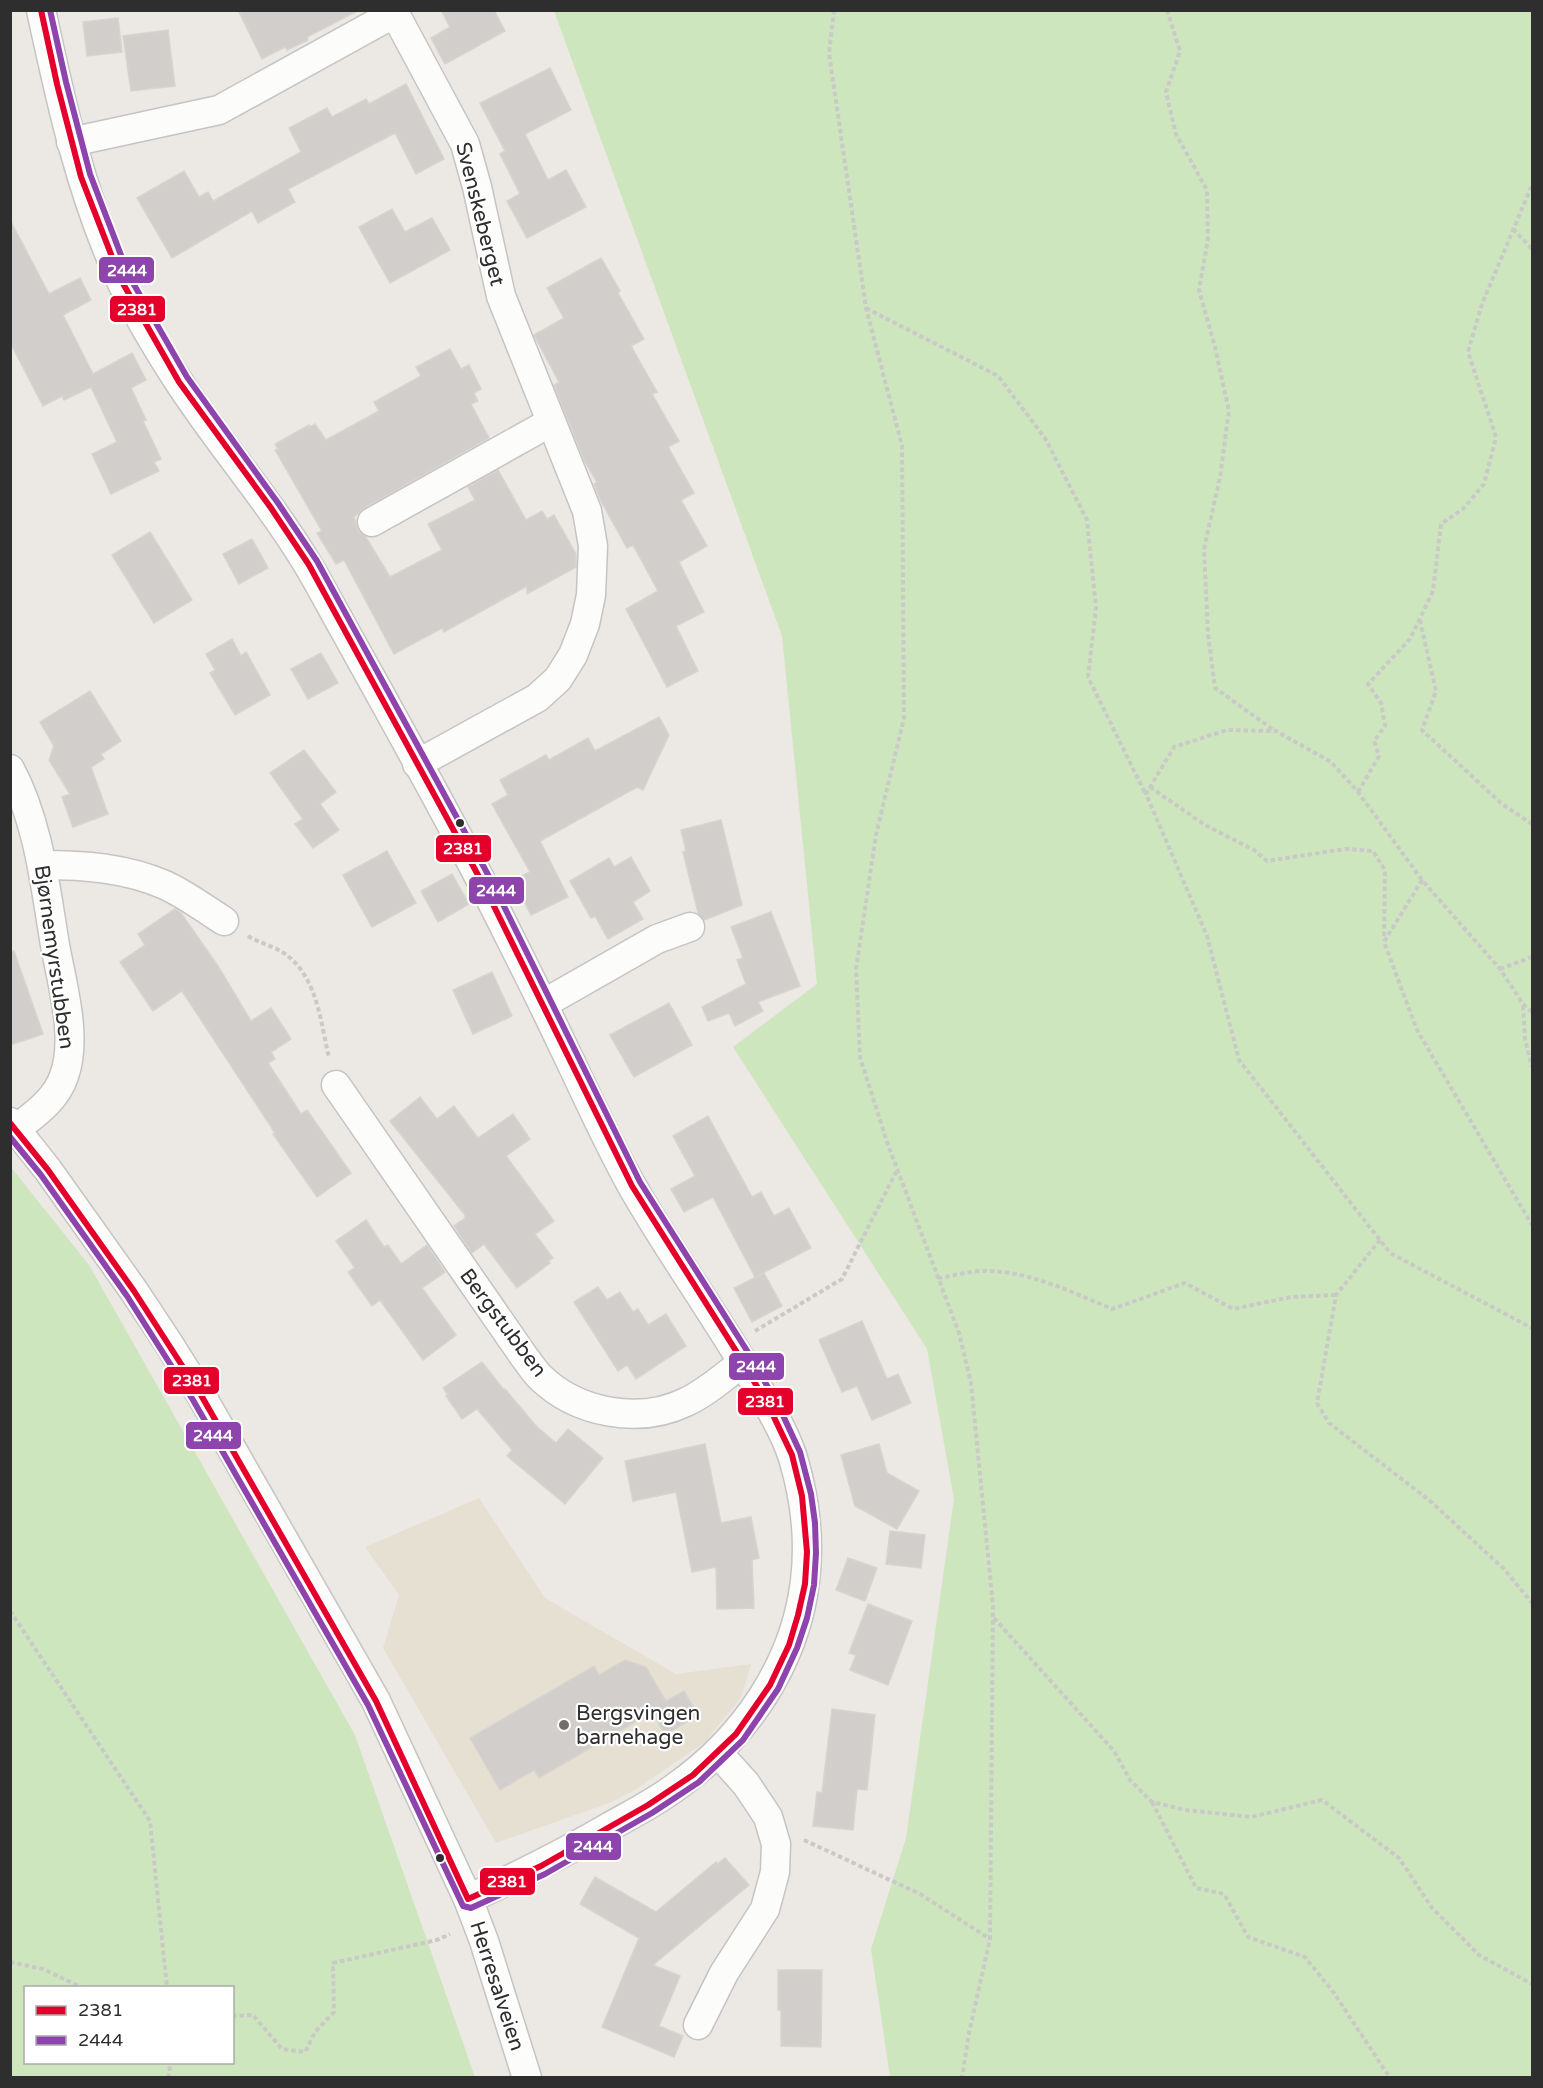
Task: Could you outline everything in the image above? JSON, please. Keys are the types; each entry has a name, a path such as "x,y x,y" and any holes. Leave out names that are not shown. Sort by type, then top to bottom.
{"street":[{"path":"41,10 71,142 94,215 121,280 195,405 271,508 309,565 484,886 632,1186 745,1349 792,1455 806,1524 805,1584 789,1645 771,1685 752,1714 718,1753 693,1775 648,1805 541,1866 468,1899"},
{"name":"Svenskeberget","path":"71,142 219,110 394,12 465,144 501,296 587,511 593,546 591,595 585,624 573,655 558,679 537,698 417,764"},
{"path":"372,522 551,423"},
{"name":"Bjørnemyrstubben","path":"10,769 25,804 42,865 64,993 69,1056 64,1077 46,1105 13,1126"},
{"path":"42,865 82,866 134,874 166,885 224,921"},
{"path":"543,1004 657,939 690,927"},
{"name":"Bergstubben","path":"336,1085 525,1358 540,1377 570,1398 582,1404 611,1412 647,1413 671,1408 703,1392 745,1349"},
{"name":"Herresalveien","path":"13,1126 48,1170 134,1291 201,1395 376,1701 468,1899 527,2078"},
{"path":"698,2025 724,1973 765,1909 775,1872 776,1844 768,1817 746,1784 718,1753"}],"path":[{"path":"834,10 829,53 866,308 902,446 904,718 876,835 856,969 860,1057 897,1169 958,1333 971,1383 993,1617 990,1938 969,2033 962,2078"},
{"path":"1167,10 1180,51 1166,92 1176,134 1207,190 1208,239 1198,290 1215,347 1228,411 1220,477 1204,549 1208,634 1215,688 1276,731 1331,762 1358,792 1422,880 1500,969 1523,1004 1533,1012"},
{"path":"1358,792 1379,756 1374,741 1385,726 1381,704 1368,684 1410,639 1420,620 1433,591 1441,524 1464,508 1484,484 1496,437 1468,352 1482,304 1533,185"},
{"path":"1514,229 1533,249"},
{"path":"866,308 998,376 1045,438 1087,520 1096,607 1088,677 1146,794 1207,936 1239,1060 1390,1253 1533,1328"},
{"path":"1420,620 1436,691 1422,730 1502,804 1533,824"},
{"path":"1146,794 1174,747 1227,730 1276,731"},
{"path":"1150,787 1204,825 1254,850 1267,861 1344,849 1372,851 1385,870 1384,942 1417,1030 1533,1226"},
{"path":"1384,942 1422,880"},
{"path":"224,921 251,938 288,956 302,970 313,990 336,1085"},
{"path":"1500,969 1533,957"},
{"path":"1523,1004 1525,1039 1533,1067"},
{"path":"745,1349 842,1279 897,1169"},
{"path":"1380,1240 1336,1295 1317,1403 1329,1423 1429,1500 1503,1568 1533,1603"},
{"path":"938,1278 988,1271 1027,1277 1112,1309 1185,1283 1233,1308 1291,1297 1336,1295"},
{"path":"10,1611 150,1821 167,1986"},
{"path":"993,1617 1114,1752 1130,1780 1152,1802 1196,1888 1224,1894 1248,1937 1305,1957 1334,1993 1390,2078"},
{"path":"1152,1802 1186,1810 1251,1817 1322,1800 1399,1858 1432,1908 1479,1955 1533,1984"},
{"path":"773,1828 789,1833 920,1894 990,1938"},
{"path":"234,2016 253,2014 282,2049 305,2052 315,2032 334,2012 333,1962 437,1940 446,1935"},
{"path":"10,1962 43,1969 79,1986"}],"shaded area":[{"path":"479,1498 545,1598 676,1674 751,1664 741,1698 705,1742 638,1788 612,1802 496,1843 383,1648 399,1595 365,1547"}],"green space":[{"path":"554,11 1532,11 1532,2077 890,2077 871,1949 906,1838 954,1499 927,1349 733,1047 817,984 782,636"},
{"path":"10,1166 89,1265 355,1735 475,2077 11,2077"}],"building":[{"path":"238,10 359,10 307,37 308,40 287,50 285,47 262,59"},
{"path":"441,10 494,10 505,31 445,64 431,38 450,27"},
{"path":"118,18 122,52 87,56 83,22"},
{"path":"168,30 175,86 131,91 123,36"},
{"path":"550,68 571,110 525,134 548,180 566,170 586,207 527,238 507,201 520,194 500,154 505,151 480,103"},
{"path":"406,84 444,159 416,174 395,133 288,189 295,202 258,223 252,211 172,258 137,198 184,171 199,197 208,192 213,201 301,152 289,128 327,108 332,117 366,99 369,104"},
{"path":"392,209 405,232 432,218 450,250 390,283 359,227"},
{"path":"10,220 49,294 80,278 91,300 63,315 93,374 132,353 146,380 131,388 161,459 154,462 159,471 111,494 92,454 117,442 91,387 64,400 62,396 43,406 10,342"},
{"path":"601,258 644,339 631,346 657,392 652,394 679,441 668,447 694,493 681,500 707,546 679,562 704,612 676,626 698,671 667,687 626,609 658,591 633,545 627,548 601,501 594,484 597,482 585,462 554,385 559,382 534,335 564,318 547,288"},
{"path":"450,349 461,369 469,365 481,389 474,393 478,401 471,404 489,438 364,508 354,517 358,531 366,537 390,577 442,550 428,524 475,500 468,487 498,470 526,520 542,511 547,519 554,515 576,554 576,567 527,594 527,586 444,632 442,628 394,654 344,560 336,564 317,533 322,531 275,450 278,449 275,444 315,424 326,440 379,411 374,402 421,376 416,367"},
{"path":"150,532 192,600 154,623 112,555"},
{"path":"252,539 268,568 239,584 223,554"},
{"path":"232,639 241,656 246,652 270,695 235,715 210,673 215,670 206,654"},
{"path":"321,653 338,683 308,699 291,669"},
{"path":"90,691 121,741 101,754 104,759 91,767 108,814 73,827 62,797 70,794 49,760 54,746 40,722"},
{"path":"659,717 669,735 643,790 637,787 540,841 568,897 531,915 513,880 530,872 492,804 508,795 500,780 546,755 549,760 588,738 595,751"},
{"path":"304,750 336,792 320,804 339,830 313,848 295,824 303,819 270,773"},
{"path":"721,820 742,905 704,920 698,913 683,852 686,851 681,830"},
{"path":"387,851 416,903 372,927 343,875"},
{"path":"631,857 650,891 633,902 643,919 608,939 595,916 591,918 570,881 609,858 614,867"},
{"path":"452,874 469,904 438,922 421,891"},
{"path":"175,909 181,913 218,966 251,1021 271,1008 291,1039 271,1052 275,1059 268,1063 301,1114 307,1110 351,1173 317,1197 273,1134 275,1133 182,991 153,1011 120,962 145,945 138,934"},
{"path":"771,912 800,986 758,1002 763,1011 735,1026 729,1013 708,1021 702,1007 746,984 737,960 743,958 731,927"},
{"path":"14,951 43,1034 10,1045 10,952"},
{"path":"492,972 512,1016 473,1034 453,990"},
{"path":"669,1003 692,1045 634,1077 610,1035"},
{"path":"420,1097 437,1119 454,1106 478,1138 513,1114 530,1139 506,1156 554,1221 535,1234 553,1258 548,1261 550,1263 517,1288 484,1244 472,1253 454,1226 465,1218 465,1215 390,1121"},
{"path":"708,1116 752,1197 761,1192 774,1216 789,1208 811,1248 755,1277 713,1197 684,1212 671,1189 695,1176 673,1136"},
{"path":"366,1220 384,1247 388,1245 401,1264 427,1245 445,1272 422,1288 456,1335 423,1360 380,1300 372,1306 348,1272 355,1268 336,1241"},
{"path":"764,1273 782,1306 752,1322 734,1288"},
{"path":"598,1287 607,1300 620,1292 633,1312 638,1309 648,1325 666,1314 686,1346 636,1379 627,1365 618,1371 574,1302"},
{"path":"862,1321 887,1379 898,1374 911,1403 872,1420 857,1386 842,1392 819,1340"},
{"path":"482,1362 537,1427 556,1443 568,1429 603,1458 565,1504 507,1456 512,1450 477,1409 462,1419 446,1396 448,1395 443,1388"},
{"path":"705,1444 721,1523 751,1517 759,1558 752,1560 754,1608 717,1609 716,1567 692,1572 676,1492 633,1501 625,1461"},
{"path":"879,1444 887,1473 919,1491 897,1529 855,1506 841,1455"},
{"path":"890,1531 925,1535 921,1568 886,1564"},
{"path":"848,1558 877,1568 865,1601 836,1590"},
{"path":"868,1604 912,1621 888,1685 850,1670 856,1655 849,1653"},
{"path":"625,1660 646,1667 666,1701 684,1691 698,1715 665,1735 652,1712 539,1778 534,1770 500,1790 470,1738 594,1666 599,1675"},
{"path":"832,1709 875,1715 867,1790 857,1789 853,1830 813,1826 817,1792 822,1793"},
{"path":"725,1858 749,1885 653,1965 680,1976 659,2026 683,2036 674,2057 602,2027 639,1938 580,1904 595,1877 656,1912 716,1862 717,1864"},
{"path":"778,1970 822,1970 821,2047 781,2046"}],"transit line":[{"name":"2381","path":"10,1123 48,1170 134,1291 201,1395 376,1701 468,1899 541,1866 648,1805 693,1775 736,1734 770,1685 789,1645 805,1584 807,1552 802,1496 792,1455 772,1413 743,1362 632,1186 484,886 309,565 271,508 179,382 121,280 81,177 41,10"},
{"name":"2444","path":"10,1137 41,1175 127,1296 193,1400 368,1705 463,1906 471,1908 545,1874 652,1813 699,1782 743,1740 778,1689 797,1648 807,1618 814,1585 815,1523 811,1494 800,1452 780,1409 751,1357 640,1182 492,882 317,561 187,377 129,276 90,174 50,10"}],"place":[{"name":"Bergsvingen barnehage","path":"564,1725"}]}
